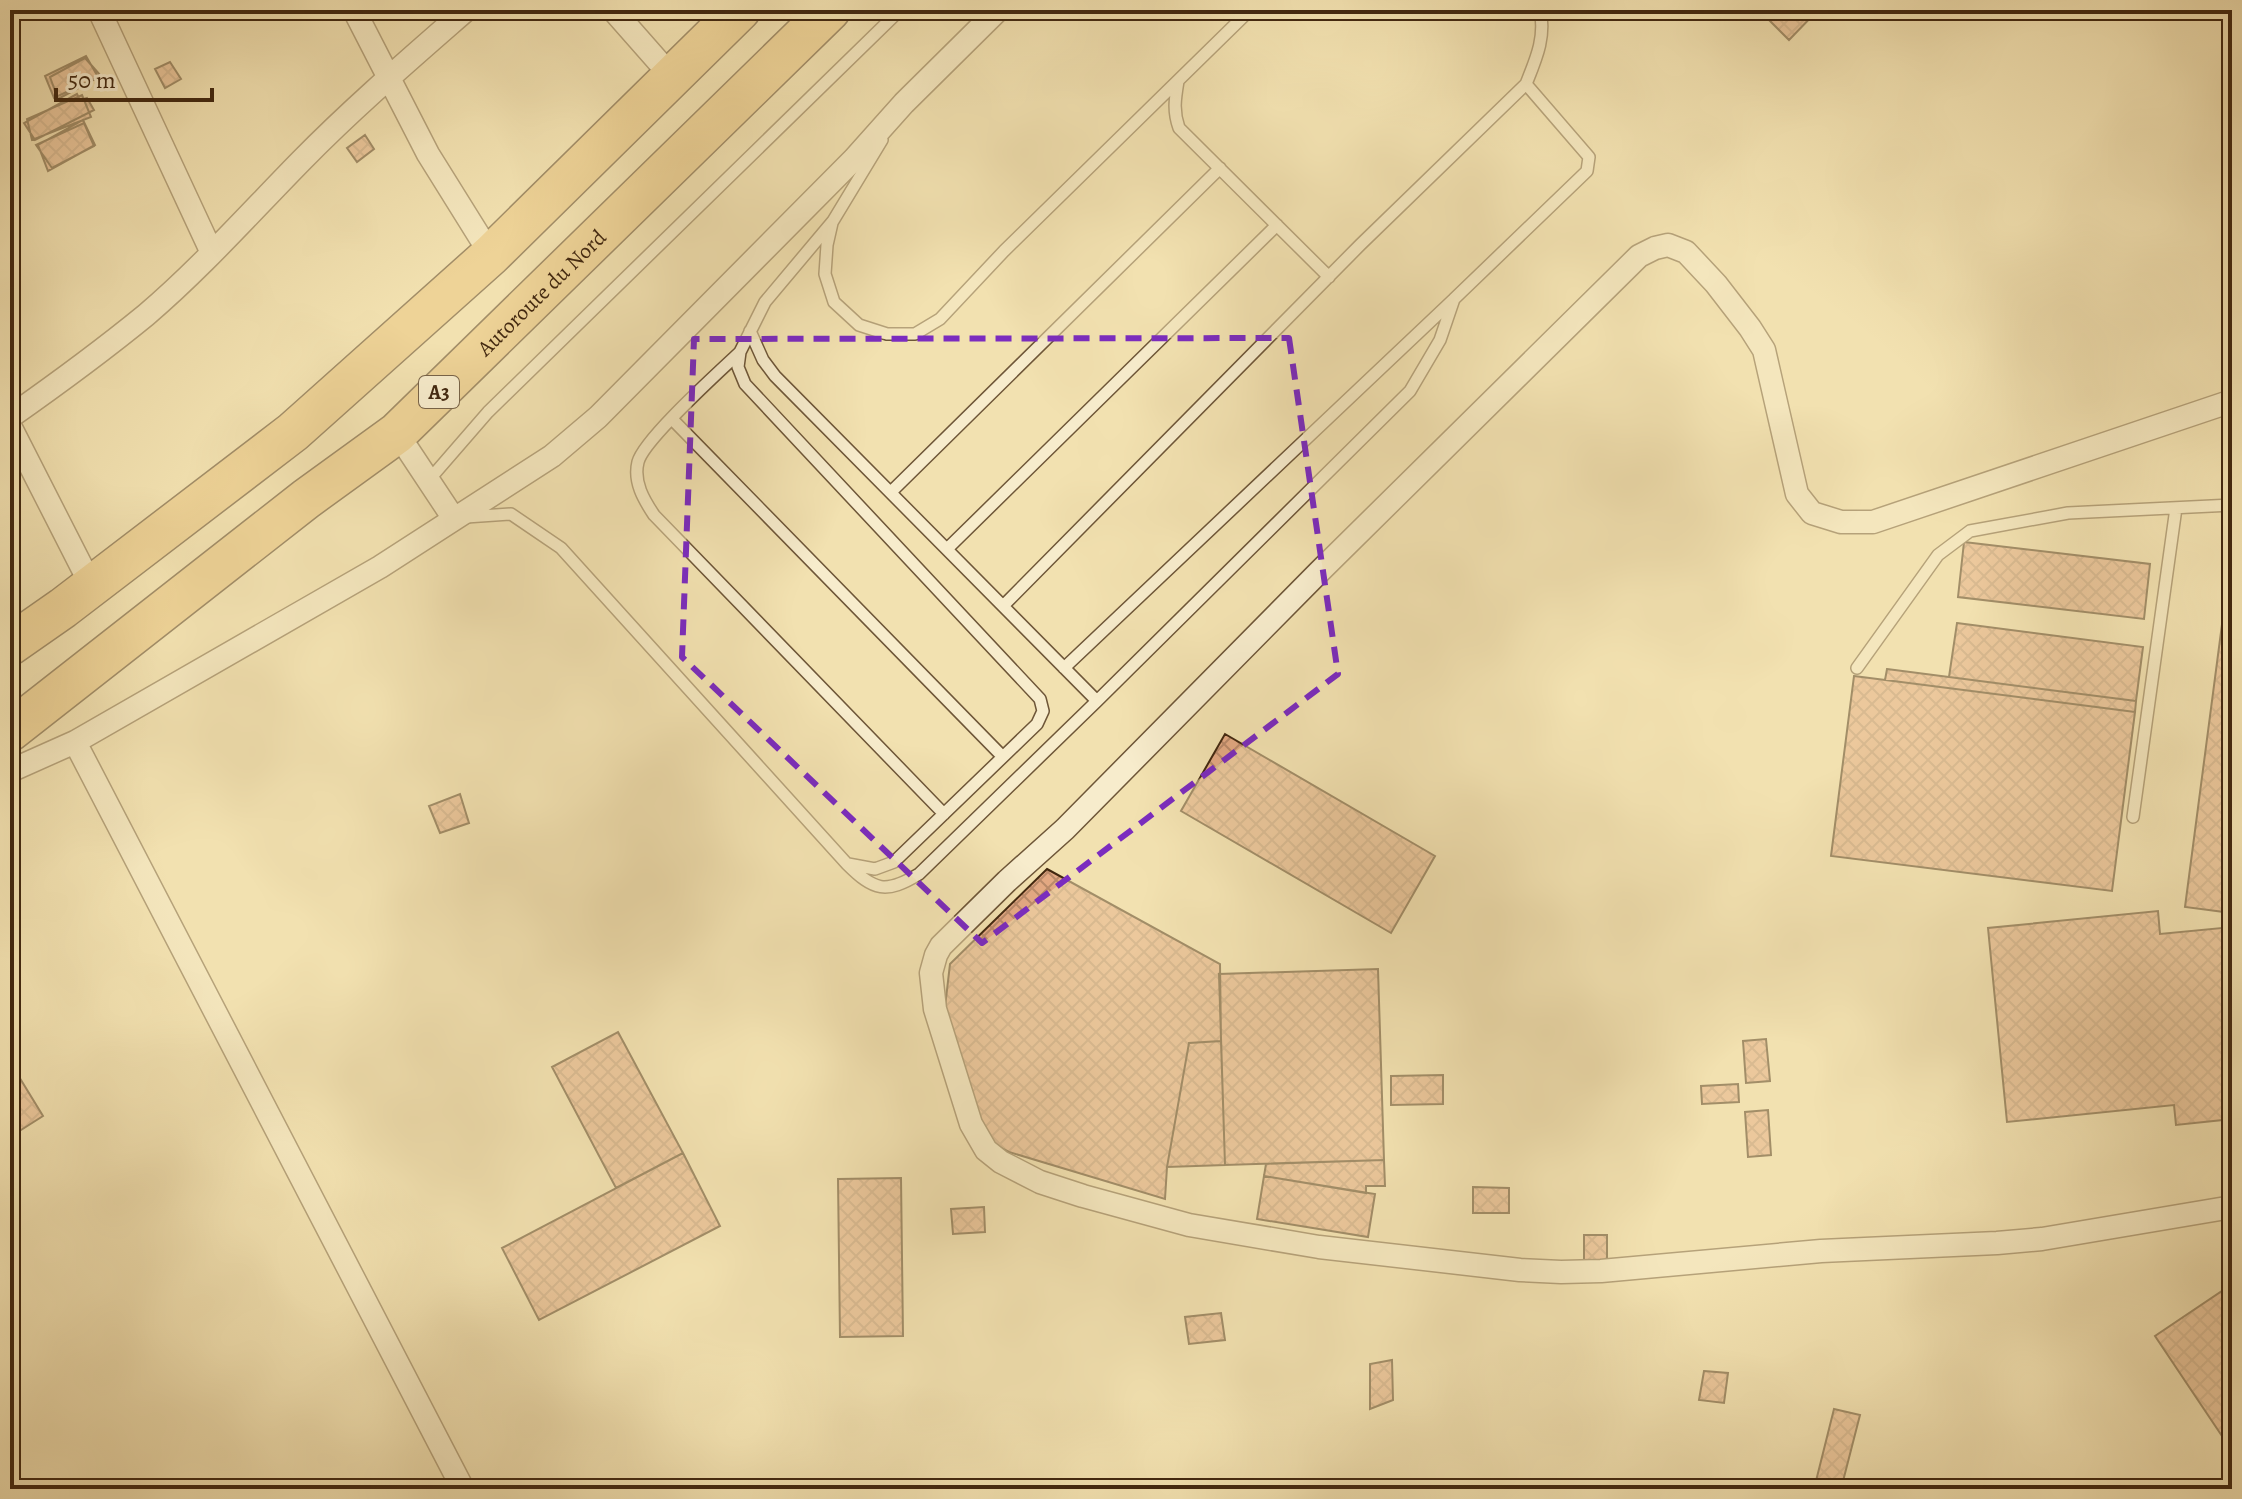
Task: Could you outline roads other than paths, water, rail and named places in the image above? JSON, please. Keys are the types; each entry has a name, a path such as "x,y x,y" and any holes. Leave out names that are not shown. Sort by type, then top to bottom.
{"highway":[{"path":"10,645 92,587 293,432 491,255 740,10"},
{"name":"Autoroute du Nord","path":"10,731 306,499 397,433 830,10"}],"street":[{"path":"99,10 212,253"},
{"path":"354,10 428,154 491,255"},
{"path":"10,417 147,314 212,253 303,159 466,10"},
{"path":"613,10 672,77"},
{"path":"10,771 75,742 380,567 552,456 598,417 998,10"},
{"path":"2232,401 1873,522 1841,522 1812,513 1797,494 1764,350 1750,328 1686,252 1668,245 1655,248 1639,256 1319,572 1065,829 941,946 933,963 931,981 935,1009 971,1124 986,1150 1001,1162 1040,1182 1189,1225 1319,1247 1520,1270 1601,1271 1821,1251 2042,1239 2232,1207"},
{"path":"10,426 92,587"},
{"path":"397,433 454,519"},
{"path":"75,742 463,1489"}],"lane":[{"path":"429,480 488,412 900,10"},
{"path":"833,221 825,274 834,302 859,325 887,334 915,334 940,319 1250,10"},
{"path":"1003,606 1329,277 1526,84 1540,49 1543,24 1540,10"},
{"path":"1178,81 1174,115 1179,128 1329,277"},
{"path":"1064,668 1587,171 1589,157 1526,84"},
{"path":"847,864 875,869 894,862 1037,724 1043,711 1040,699 745,384 738,367 740,352 765,302 833,221 904,103"},
{"path":"891,492 1220,168"},
{"path":"947,549 1277,225"},
{"path":"454,519 511,514 561,548 865,882 878,887 900,885 919,874 1410,391 1440,340 1454,299"},
{"path":"750,331 763,360 775,376 1097,701"},
{"path":"740,352 651,440 638,461 637,478 642,497 654,515 944,814"},
{"path":"672,419 1002,756"},
{"path":"1857,668 1938,555 1970,531 2068,513 2232,505"},
{"path":"2133,817 2176,508"}]}
